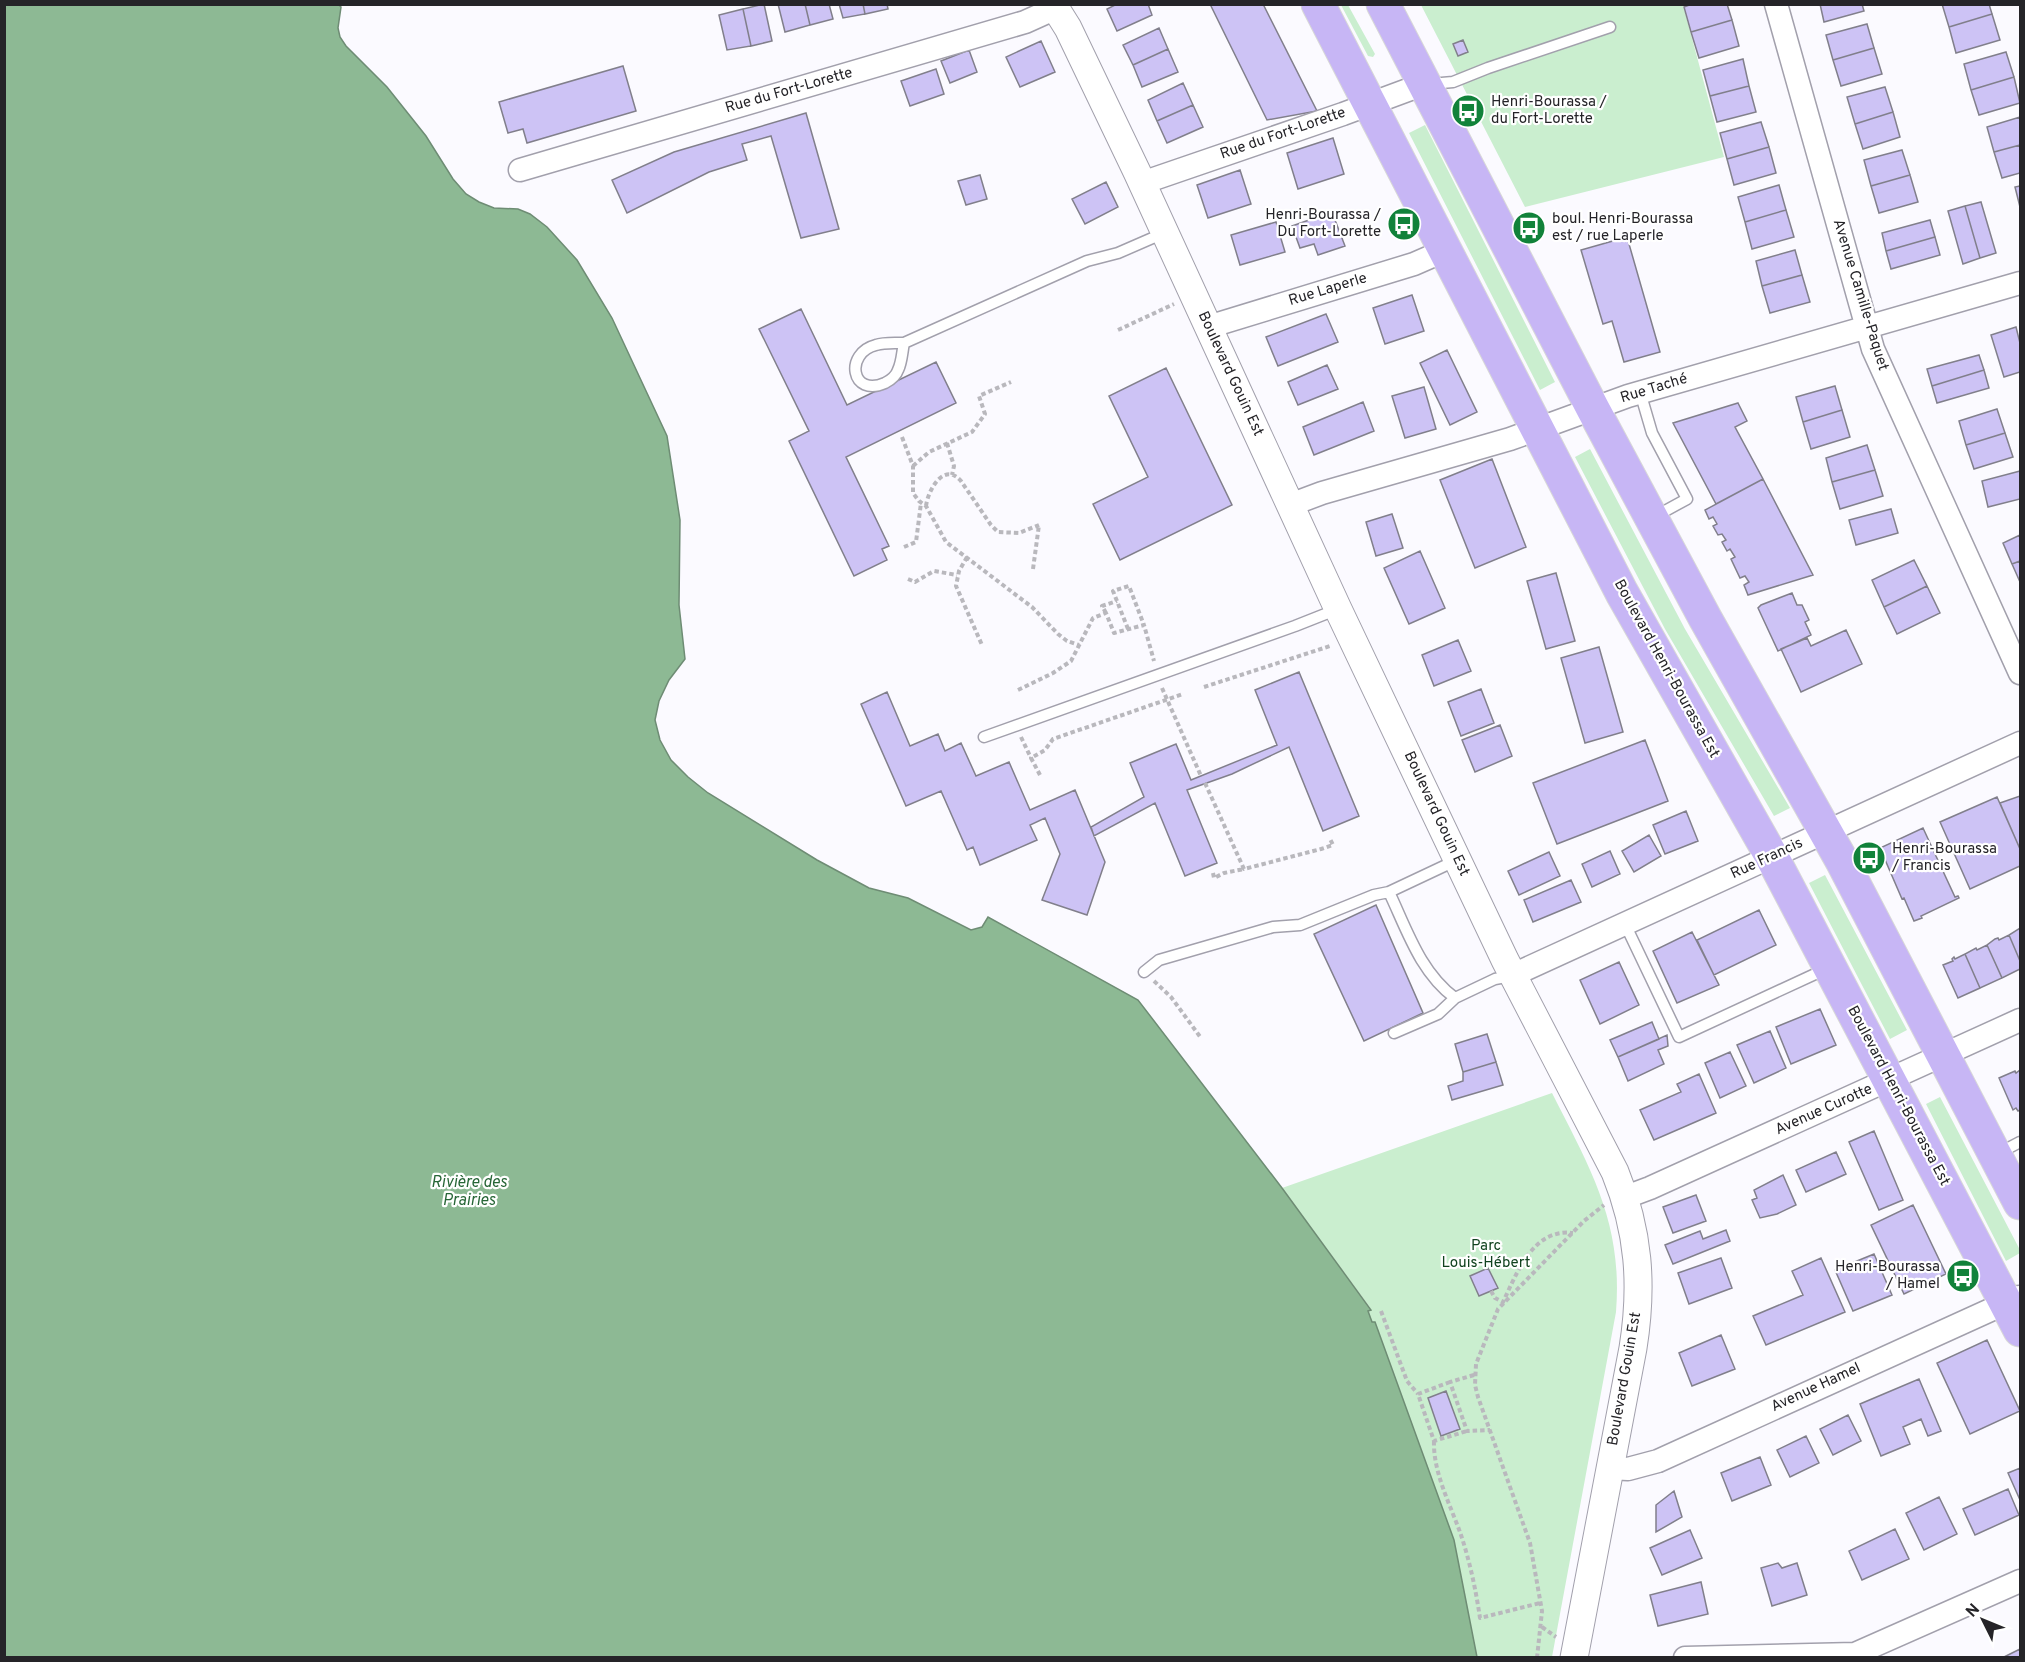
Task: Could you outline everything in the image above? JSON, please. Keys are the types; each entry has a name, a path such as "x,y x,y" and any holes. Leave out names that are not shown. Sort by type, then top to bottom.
{"main road":[{"name":"Boulevard Henri-Bourassa Est","path":"1318,4 1647,639 1772,857 1890,1080 2016,1310"},
{"path":"1383,4 1651,519 1826,832 1942,1056 2008,1148 2020,1203"}],"street":[{"name":"Avenue Camille-Paquet","path":"1776,4 1876,357 2020,673"},
{"name":"Rue du Fort-Lorette","path":"520,170 1025,22 1054,6"},
{"name":"Boulevard Gouin Est","path":"1054,6 1068,28 1142,183 1338,609 1457,860 1513,975 1615,1172 1617,1200 1631,1217 1637,1255 1638,1304 1633,1348 1610,1468 1566,1647"},
{"name":"Rue du Fort-Lorette","path":"1142,183 1370,105 1424,84"},
{"name":"Rue Laperle","path":"1208,327 1414,264 1446,250"},
{"name":"Rue Taché","path":"1290,505 1322,493 1510,439 1640,392 2020,283"},
{"name":"Rue Francis","path":"1513,975 2020,743"},
{"name":"Avenue Curotte","path":"1617,1200 1650,1188 2020,1020"},
{"name":"Avenue Hamel","path":"1610,1468 1632,1468 1668,1456 2016,1310"},
{"path":"1685,1658 1853,1656 2020,1581"}],"lane":[{"path":"1424,84 1453,82 1610,27"},
{"path":"904,343 901,362 895,376 875,386 867,386 858,378 855,365 858,358 869,347 877,344 904,343 1087,261 1118,253 1165,232"},
{"path":"1640,392 1652,433 1687,499 1651,519"},
{"path":"984,737 1338,609"},
{"path":"1144,972 1159,960 1273,927 1300,925 1374,894 1389,892 1457,860"},
{"path":"1389,892 1423,963 1434,979 1455,998"},
{"path":"1625,924 1679,1037 1830,967"},
{"path":"1394,1032 1438,1014 1455,998 1496,979 1513,975"}],"path":[{"path":"1119,330 1177,303"},
{"path":"913,466 929,452 972,432 984,417 983,405 979,396 1011,382"},
{"path":"902,437 913,466 913,493 923,504 946,542 1032,607 1058,634 1079,645"},
{"path":"947,443 954,466 952,476"},
{"path":"904,547 916,542 923,504 931,487 943,477 952,476 961,481 998,532 1019,533 1039,525 1033,569"},
{"path":"967,557 957,575 956,586 982,645"},
{"path":"908,579 915,582 934,571 957,575"},
{"path":"1128,629 1113,591 1130,586 1155,665"},
{"path":"1117,601 1102,606 1114,633 1144,625"},
{"path":"1018,690 1063,667 1075,656 1093,618 1106,613"},
{"path":"1204,687 1337,644"},
{"path":"1161,685 1202,776"},
{"path":"1040,775 1031,758 1045,750 1053,739 1183,694"},
{"path":"1205,783 1244,869"},
{"path":"1213,873 1215,878 1224,873 1321,849 1332,845 1330,838"},
{"path":"1144,972 1171,997 1201,1038"},
{"path":"1503,1302 1589,1216 1617,1200"},
{"path":"1537,1658 1542,1627 1530,1543 1478,1397 1474,1375 1485,1336 1523,1260 1534,1248 1553,1234 1573,1233"},
{"path":"1491,1291 1495,1298 1503,1302"},
{"path":"1381,1311 1407,1381 1418,1394 1434,1441 1433,1458 1462,1539 1478,1601 1480,1618 1540,1603"},
{"path":"1418,1394 1474,1375"},
{"path":"1450,1382 1467,1431"},
{"path":"1434,1441 1467,1431 1490,1430"},
{"path":"1542,1627 1566,1647"}],"green space":[{"path":"1341,5 1348,5 1375,54 1373,57 1368,56"},
{"path":"1421,5 1683,5 1724,157 1525,207"},
{"path":"1425,125 1555,382 1540,390 1409,133"},
{"path":"1590,449 1685,629 1790,808 1774,816 1665,629 1575,457"},
{"path":"1825,875 1907,1030 1890,1039 1809,883"},
{"name":"Parc Louis-Hébert","path":"1552,1093 1591,1173 1609,1224 1617,1280 1616,1312 1552,1657 1477,1657 1454,1540 1375,1322 1372,1322 1368,1311 1371,1309 1282,1188"},
{"path":"1940,1097 2020,1250 2020,1253 2006,1261 1926,1104"}],"water":[{"name":"Rivière des Prairies","path":"5,4 339,5 341,7 338,28 340,37 346,46 387,87 426,136 453,179 466,194 494,208 518,209 530,214 547,227 577,260 612,318 667,436 680,520 679,605 685,659 669,680 659,701 655,720 660,740 671,760 708,793 817,860 869,888 908,898 971,930 982,927 988,917 1138,1000 1282,1188 1371,1310 1368,1311 1372,1322 1375,1322 1454,1540 1477,1657 5,1657"}],"building":[{"path":"764,4 772,41 751,46 743,9"},
{"path":"778,4 805,4 810,25 785,32"},
{"path":"805,4 829,4 833,19 810,25"},
{"path":"839,4 863,4 865,14 843,18"},
{"path":"863,4 887,4 888,9 865,14"},
{"path":"1117,4 1148,4 1152,15 1117,31 1107,9"},
{"path":"1210,4 1263,4 1317,111 1267,120"},
{"path":"1692,4 1727,4 1732,20 1691,32 1684,7"},
{"path":"1820,4 1862,4 1864,11 1824,22"},
{"path":"1942,4 1989,4 1992,14 1949,27"},
{"path":"743,9 751,46 727,50 719,15"},
{"path":"1992,14 2000,40 1956,53 1949,27"},
{"path":"1732,20 1739,46 1699,58 1691,32"},
{"path":"1867,24 1874,48 1833,60 1826,35"},
{"path":"1159,28 1168,49 1133,65 1123,45"},
{"path":"1463,40 1468,52 1458,56 1453,44"},
{"path":"1041,41 1055,72 1020,87 1006,57"},
{"path":"1874,48 1882,74 1841,86 1833,60"},
{"path":"1168,49 1178,72 1142,87 1133,65"},
{"path":"969,50 977,72 950,83 941,61"},
{"path":"2006,52 2014,77 1971,90 1964,64"},
{"path":"1743,59 1749,86 1710,96 1703,70"},
{"path":"623,66 636,111 527,143 523,129 508,133 499,102"},
{"path":"936,69 944,94 910,106 901,81"},
{"path":"2014,77 2020,103 1979,115 1971,90"},
{"path":"1183,83 1193,105 1157,121 1148,100"},
{"path":"1749,86 1756,112 1717,122 1710,96"},
{"path":"1885,87 1893,112 1855,124 1847,97"},
{"path":"1193,105 1203,127 1167,143 1157,121"},
{"path":"1893,112 1900,137 1863,149 1855,124"},
{"path":"806,113 839,229 801,238 771,136 742,144 747,160 709,172 627,213 612,180 674,152"},
{"path":"2020,117 2020,145 1994,152 1987,127"},
{"path":"1761,122 1769,147 1727,159 1720,133"},
{"path":"1333,138 1344,174 1298,189 1287,153"},
{"path":"2020,145 2020,173 2002,178 1994,152"},
{"path":"1769,147 1776,173 1734,185 1727,159"},
{"path":"1902,150 1910,175 1871,186 1864,160"},
{"path":"1240,170 1251,204 1208,218 1197,185"},
{"path":"980,175 987,199 966,205 958,181"},
{"path":"1910,175 1918,202 1879,213 1871,186"},
{"path":"1106,182 1118,207 1085,224 1072,199"},
{"path":"1779,185 1786,210 1745,222 1738,197"},
{"path":"2020,186 2020,207 2015,187"},
{"path":"1981,202 1996,253 1980,258 1965,206"},
{"path":"1965,206 1980,258 1963,264 1948,211"},
{"path":"1786,210 1794,237 1752,249 1745,222"},
{"path":"1332,212 1345,246 1318,255 1314,244 1300,248 1292,226"},
{"path":"1930,220 1935,237 1886,251 1882,233"},
{"path":"1276,222 1285,252 1240,265 1231,235"},
{"path":"1627,237 1660,352 1624,362 1612,321 1603,324 1581,250"},
{"path":"1935,237 1940,255 1891,269 1886,251"},
{"path":"1795,250 1802,275 1762,286 1756,261"},
{"path":"1802,275 1810,302 1770,313 1762,286"},
{"path":"1412,295 1424,331 1385,344 1373,308"},
{"path":"801,309 847,405 936,362 956,403 846,457 889,546 882,549 887,560 854,576 789,441 809,431 759,329"},
{"path":"1326,314 1338,342 1278,366 1266,337"},
{"path":"2016,327 2020,343 2020,372 2004,377 1991,335"},
{"path":"1447,350 1477,412 1450,425 1420,363"},
{"path":"1979,355 1984,370 1932,386 1927,369"},
{"path":"1327,365 1338,389 1298,405 1288,382"},
{"path":"1166,368 1232,505 1120,560 1093,504 1148,477 1109,396"},
{"path":"1984,370 1989,388 1937,403 1932,386"},
{"path":"1835,386 1842,410 1803,422 1796,397"},
{"path":"1424,387 1436,429 1405,438 1392,396"},
{"path":"1363,402 1374,431 1314,455 1303,427"},
{"path":"1738,403 1747,421 1735,427 1763,479 1716,504 1673,423"},
{"path":"1997,409 2005,433 1966,445 1959,421"},
{"path":"1842,410 1850,437 1811,449 1803,422"},
{"path":"2005,433 2013,457 1974,469 1966,445"},
{"path":"1867,445 1875,470 1832,482 1826,458"},
{"path":"1492,459 1526,547 1475,568 1440,480"},
{"path":"1875,470 1883,496 1840,509 1832,482"},
{"path":"2020,471 2020,499 1988,507 1982,481"},
{"path":"1763,479 1813,575 1748,595 1744,585 1749,582 1745,576 1740,578 1731,559 1735,557 1730,549 1727,551 1722,542 1726,540 1722,534 1718,535 1713,526 1717,524 1713,517 1709,519 1705,510"},
{"path":"1891,509 1898,533 1856,545 1849,520"},
{"path":"1392,514 1403,548 1376,556 1366,522"},
{"path":"2020,535 2020,561 2012,564 2003,543"},
{"path":"1420,551 1445,608 1409,624 1384,568"},
{"path":"1914,560 1927,586 1884,607 1872,580"},
{"path":"2020,561 2020,582 2012,564"},
{"path":"1556,573 1575,641 1546,649 1527,581"},
{"path":"1927,586 1940,613 1897,634 1884,607"},
{"path":"1792,593 1797,605 1802,605 1809,620 1805,622 1811,635 1778,651 1758,608"},
{"path":"1846,630 1862,664 1801,692 1781,649 1807,638 1811,646"},
{"path":"1458,640 1471,671 1434,686 1422,655"},
{"path":"1599,647 1623,732 1585,743 1561,658"},
{"path":"1299,672 1359,816 1323,831 1289,747 1232,774 1187,790 1217,863 1185,876 1155,803 1094,836 1091,827 1144,797 1130,763 1176,744 1191,780 1277,745 1255,690"},
{"path":"1481,689 1494,723 1461,736 1448,702"},
{"path":"887,692 910,746 938,734 945,751 961,743 976,776 1009,762 1030,810 1075,790 1105,862 1087,915 1042,900 1060,854 1045,818 1030,825 1037,840 980,865 973,847 967,850 941,791 906,806 861,704"},
{"path":"1500,725 1512,756 1475,772 1462,740"},
{"path":"1645,740 1668,801 1557,844 1533,783"},
{"path":"2020,796 2020,849 2000,803"},
{"path":"1997,797 2020,849 2020,866 1970,889 1940,822"},
{"path":"1686,811 1698,841 1665,854 1653,825"},
{"path":"1923,828 1955,897 1959,898 1914,921 1880,848"},
{"path":"1649,835 1661,856 1634,872 1622,851"},
{"path":"1610,851 1620,874 1592,887 1582,864"},
{"path":"1549,852 1560,876 1519,895 1508,871"},
{"path":"1571,880 1581,902 1533,922 1524,900"},
{"path":"1376,905 1423,1013 1364,1041 1314,934"},
{"path":"1759,910 1776,945 1714,975 1697,940"},
{"path":"2020,928 2020,961 2009,935"},
{"path":"1692,932 1719,985 1677,1003 1653,951"},
{"path":"2009,935 2020,961 2020,969 2002,978 1987,945 1995,939 1999,940"},
{"path":"1987,945 2002,978 1980,988 1965,954"},
{"path":"1965,954 1980,988 1958,998 1943,965 1953,961 1954,957 1955,959"},
{"path":"1619,962 1639,1005 1600,1024 1580,980"},
{"path":"1820,1009 1836,1045 1791,1064 1776,1027"},
{"path":"1652,1022 1659,1039 1618,1057 1610,1040"},
{"path":"1770,1031 1786,1068 1754,1083 1737,1045"},
{"path":"1487,1034 1496,1062 1463,1072 1455,1044"},
{"path":"1667,1035 1668,1046 1658,1050 1664,1064 1628,1081 1618,1057"},
{"path":"1730,1052 1746,1086 1720,1098 1705,1063"},
{"path":"1496,1062 1503,1085 1452,1100 1448,1086 1463,1081 1463,1072"},
{"path":"2020,1070 2020,1110 2018,1111 2016,1108 2013,1110 1999,1078"},
{"path":"1699,1074 1716,1113 1654,1140 1640,1110 1681,1092 1677,1084"},
{"path":"1874,1131 1903,1200 1879,1210 1849,1142"},
{"path":"1836,1152 1846,1174 1806,1192 1796,1170"},
{"path":"1783,1175 1796,1205 1777,1214 1760,1218 1752,1200 1757,1198 1754,1190"},
{"path":"1696,1195 1706,1221 1673,1233 1663,1207"},
{"path":"1913,1205 1946,1274 1904,1294 1871,1225"},
{"path":"1726,1230 1730,1241 1673,1264 1665,1245 1700,1231 1703,1239"},
{"path":"1874,1254 1892,1295 1853,1311 1835,1270"},
{"path":"1721,1258 1732,1288 1689,1304 1678,1273"},
{"path":"1821,1258 1845,1312 1766,1345 1753,1316 1803,1295 1792,1271"},
{"path":"1488,1268 1498,1288 1479,1296 1470,1276"},
{"path":"1721,1335 1735,1369 1692,1386 1679,1353"},
{"path":"1987,1340 2020,1411 1970,1434 1937,1363"},
{"path":"1919,1379 1941,1431 1928,1436 1921,1419 1903,1427 1910,1444 1881,1456 1860,1404"},
{"path":"1446,1391 1460,1429 1441,1436 1428,1398"},
{"path":"1848,1415 1861,1441 1833,1455 1820,1429"},
{"path":"1806,1436 1819,1463 1790,1477 1777,1450"},
{"path":"1760,1457 1771,1485 1732,1501 1721,1473"},
{"path":"2020,1468 2020,1500 2008,1473"},
{"path":"2008,1489 2019,1515 1975,1535 1963,1509"},
{"path":"1674,1491 1682,1517 1656,1532 1656,1505"},
{"path":"1939,1497 1957,1534 1924,1550 1906,1513"},
{"path":"1895,1529 1909,1559 1862,1580 1849,1551"},
{"path":"1690,1530 1702,1558 1662,1575 1650,1548"},
{"path":"1778,1563 1782,1568 1797,1563 1807,1595 1772,1606 1761,1568"},
{"path":"1701,1582 1708,1614 1658,1626 1650,1595"},
{"path":"2020,1649 2020,1658 2002,1658"}],"place":[{"name":"Henri-Bourassa / du Fort-Lorette","path":"1468,111"},
{"name":"Henri-Bourassa / Du Fort-Lorette","path":"1404,224"},
{"name":"boul. Henri-Bourassa est / rue Laperle","path":"1529,228"},
{"name":"Henri-Bourassa / Francis","path":"1869,858"},
{"name":"Henri-Bourassa / Hamel","path":"1963,1276"}]}
